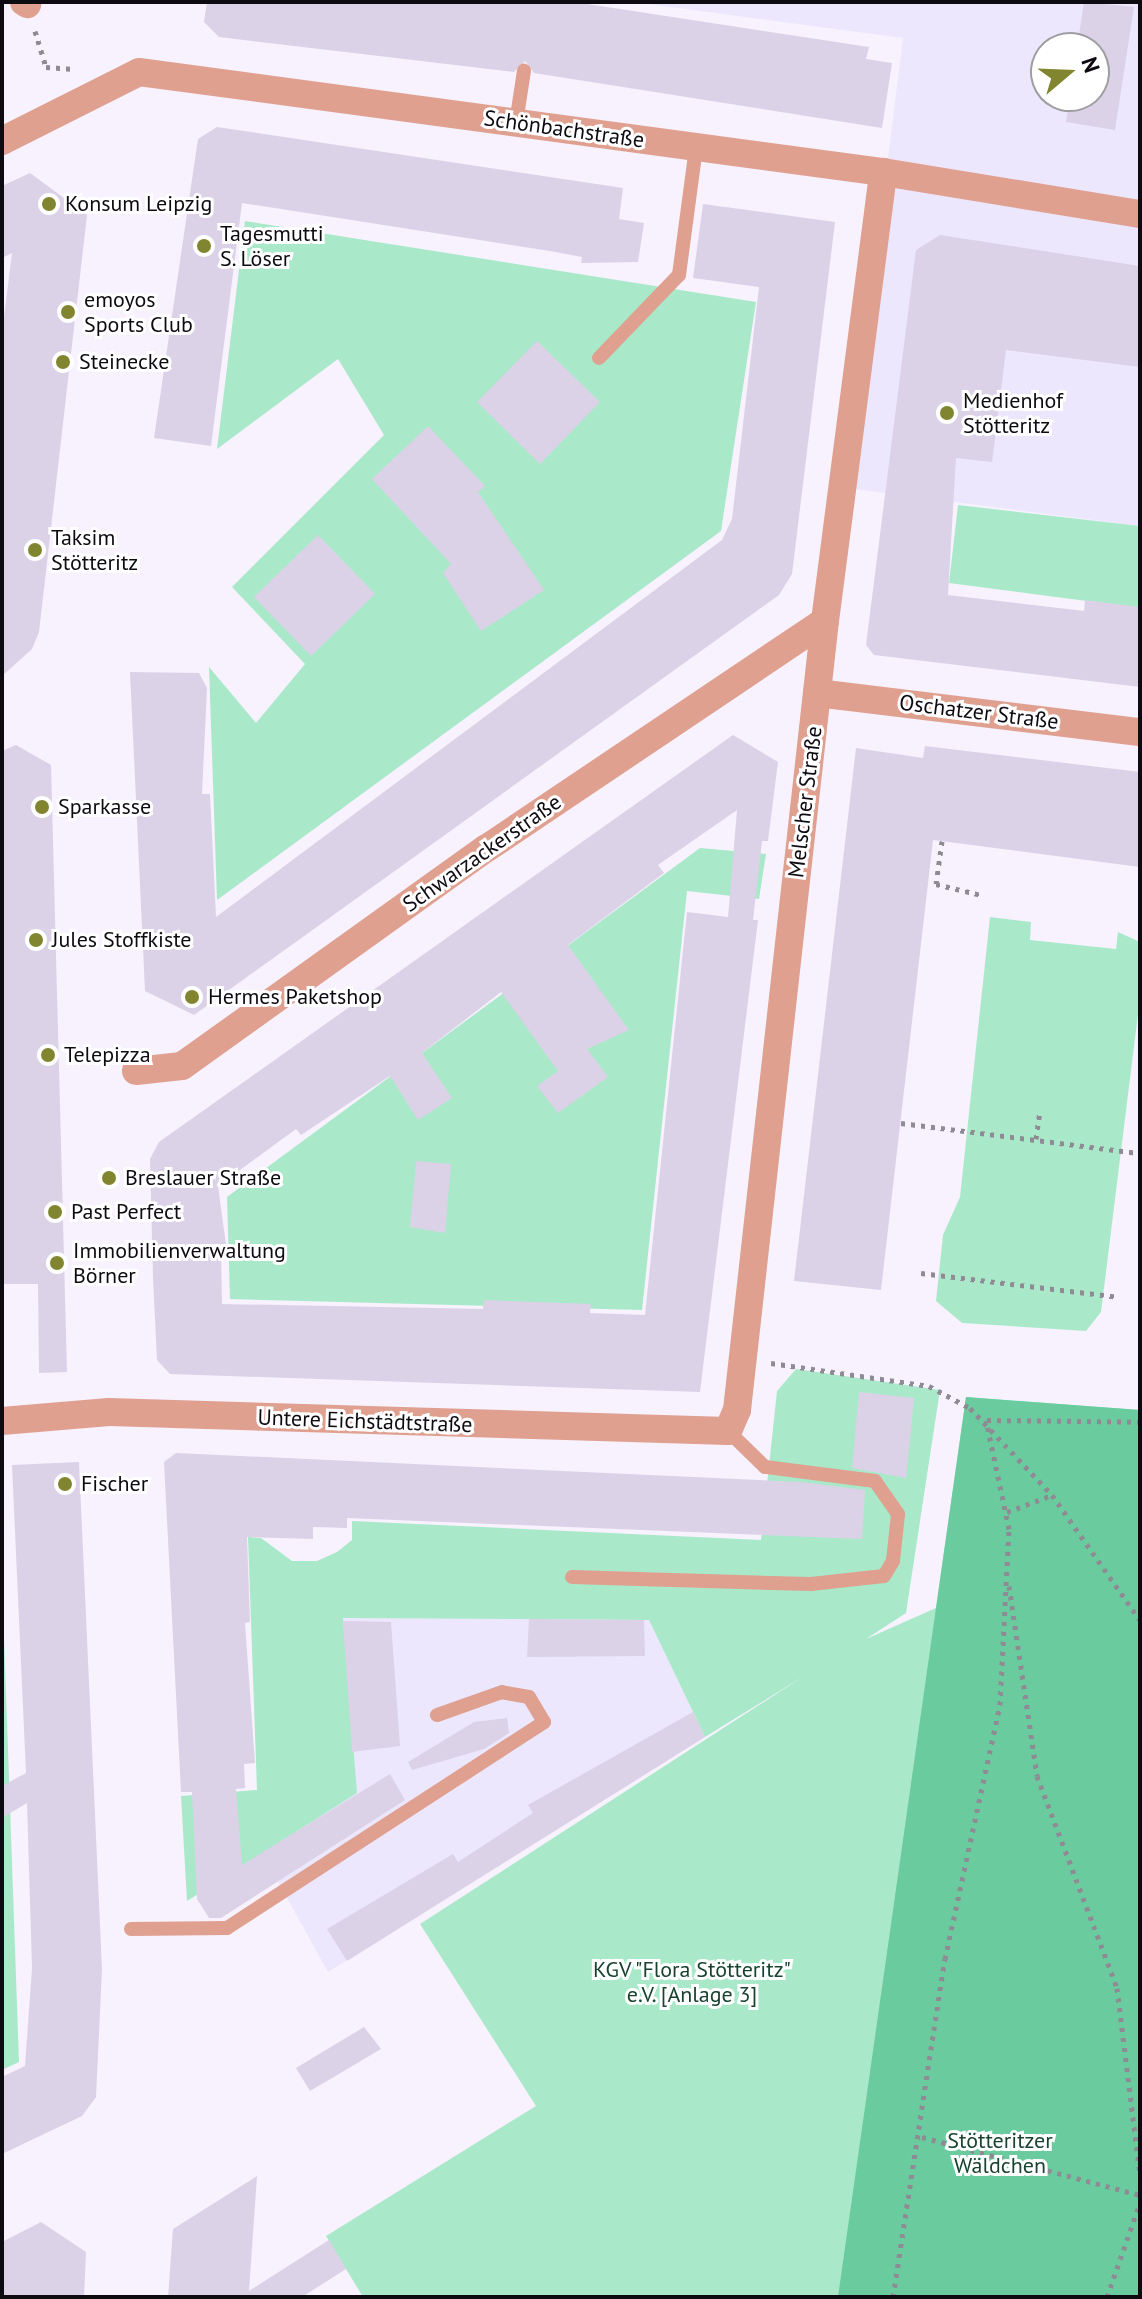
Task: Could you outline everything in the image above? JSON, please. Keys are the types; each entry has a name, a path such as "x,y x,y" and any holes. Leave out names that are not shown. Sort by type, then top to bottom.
{"street":[{"name":"Schönbachstraße","path":"2,141 139,72 883,172 1140,214"},
{"name":"Melscher Straße","path":"728,1431 737,1410 825,621 883,172"},
{"name":"Schwarzackerstraße","path":"136,1071 182,1066 487,848 825,621"},
{"name":"Oschatzer Straße","path":"817,693 1140,732"},
{"name":"Untere Eichstädtstraße","path":"2,1421 109,1412 728,1431"}],"lane":[{"path":"516,123 524,71"},
{"path":"599,358 679,275 696,147"},
{"path":"572,1577 811,1584 884,1576 893,1561 898,1514 875,1481 765,1467 728,1431"},
{"path":"131,1929 227,1928 544,1722 529,1697 502,1692 437,1715"}],"path":[{"path":"25,3 46,67 83,69"},
{"path":"942,841 936,884 981,895"},
{"path":"1036,1139 1040,1110"},
{"path":"901,1123 1140,1153"},
{"path":"921,1273 1118,1297"},
{"path":"742,1359 929,1386 986,1420 1052,1495 1140,1620"},
{"path":"986,1420 1140,1422"},
{"path":"893,2297 922,2137 945,1959 1000,1705 1007,1512 986,1420"},
{"path":"1007,1512 1052,1495"},
{"path":"1007,1573 1037,1776 1117,1988 1140,2175"},
{"path":"922,2137 1140,2195"},
{"path":"1107,2297 1140,2203"}],"shaded area":[{"path":"633,2 1140,2 1140,526 847,488 903,38"},
{"path":"343,1618 649,1620 705,1737 328,1972 262,1853 355,1789"}],"green space":[{"path":"245,221 756,302 721,531 217,900 209,667 256,723 305,664 232,587 384,435 338,359 217,449"},
{"path":"958,505 1140,526 1140,608 949,583"},
{"path":"700,848 766,854 759,899 687,891 642,1310 230,1299 227,1197"},
{"path":"990,917 1031,922 1030,940 1116,949 1118,932 1140,942 1140,998 1101,1312 1086,1331 962,1323 936,1301 943,1235 960,1197"},
{"name":"KGV \"Flora Stötteritz\" e.V. [Anlage 3]","path":"796,1369 940,1390 906,1613 866,1639 936,1608 966,1397 1140,1410 1140,2297 363,2297 326,2236 536,2106 420,1924 804,1676 705,1737 649,1620 343,1618 357,1793 187,1901 181,1796 257,1790 248,1537 261,1538 292,1561 317,1561 337,1552 352,1540 352,1521 761,1540 777,1391"},
{"name":"Stötteritzer Wäldchen","path":"966,1397 1140,1410 1140,2297 838,2297"},
{"path":"2,1580 19,2062 2,2070"}],"building":[{"path":"207,2 574,2 869,47 866,59 892,63 882,128 534,73 525,61 514,72 219,37 204,22"},
{"path":"1084,2 1134,7 1115,130 1066,122 1068,112 1110,112 1110,32 1079,32"},
{"path":"217,127 623,188 619,219 644,223 638,262 581,263 582,257 550,251 242,203 211,446 154,438 198,139"},
{"path":"30,173 87,215 39,632 32,649 2,676 2,333 12,253 2,258 2,186"},
{"path":"703,204 835,222 792,574 779,595 194,1015 145,991 130,672 199,673 207,688 202,794 210,794 216,917 722,540 732,519 759,287 693,278"},
{"path":"940,235 1140,266 1140,367 1006,350 992,462 956,458 948,595 1084,611 1085,600 1140,607 1140,687 874,655 866,645 916,250"},
{"path":"537,341 600,402 540,464 477,402"},
{"path":"428,426 485,486 478,492 544,590 481,631 443,573 451,564 372,479"},
{"path":"318,535 375,594 311,656 254,597"},
{"path":"733,735 778,762 768,841 762,841 753,920 758,920 700,1392 170,1374 157,1360 153,1278 150,1159 159,1142","holes":["737,810 728,917 687,912 645,1315 590,1313 591,1304 484,1300 483,1309 222,1304 221,1252 227,1252 218,1186 296,1129 301,1135 390,1076 418,1120 452,1098 422,1053 501,992 558,1071 537,1086 558,1113 608,1077 587,1049 629,1030 568,945 664,873 658,865"]},
{"path":"16,745 51,765 67,1372 39,1373 38,1284 2,1284 2,751"},
{"path":"925,746 1140,772 1140,867 933,840 881,1290 794,1281 856,748 923,758"},
{"path":"416,1161 451,1164 445,1233 410,1227"},
{"path":"859,1392 914,1398 906,1478 852,1468"},
{"path":"176,1453 801,1482 865,1490 862,1539 347,1518 347,1528 313,1527 313,1539 247,1537 250,1622 245,1623 255,1763 244,1764 245,1788 236,1789 242,1865 390,1774 405,1800 221,1918 209,1918 197,1899 192,1792 181,1792 164,1462"},
{"path":"79,1462 102,1969 96,2097 82,2116 2,2154 2,2077 25,2066 32,1968 27,1803 2,1818 2,1786 26,1773 12,1465"},
{"path":"529,1619 644,1620 645,1656 527,1657"},
{"path":"343,1621 391,1622 400,1746 352,1752"},
{"path":"693,1712 705,1737 347,1961 327,1929 453,1854 458,1862 533,1813 528,1805"},
{"path":"507,1718 509,1733 484,1749 412,1770 408,1762 474,1722"},
{"path":"364,2027 381,2049 310,2091 296,2068"},
{"path":"257,2176 249,2291 329,2240 346,2269 302,2297 168,2297 173,2229"},
{"path":"41,2222 86,2252 84,2297 2,2297 2,2242"}],"place":[{"name":"Konsum Leipzig","path":"49,204"},
{"name":"Tagesmutti S. Löser","path":"204,246"},
{"name":"emoyos Sports Club","path":"68,312"},
{"name":"Steinecke","path":"63,362"},
{"name":"Medienhof Stötteritz","path":"947,413"},
{"name":"Taksim Stötteritz","path":"35,550"},
{"name":"Sparkasse","path":"42,807"},
{"name":"Jules Stoffkiste","path":"36,940"},
{"name":"Hermes Paketshop","path":"192,997"},
{"name":"Telepizza","path":"48,1055"},
{"name":"Breslauer Straße","path":"109,1178"},
{"name":"Past Perfect","path":"55,1212"},
{"name":"Immobilienverwaltung Börner","path":"57,1263"},
{"name":"Fischer","path":"65,1484"}]}
